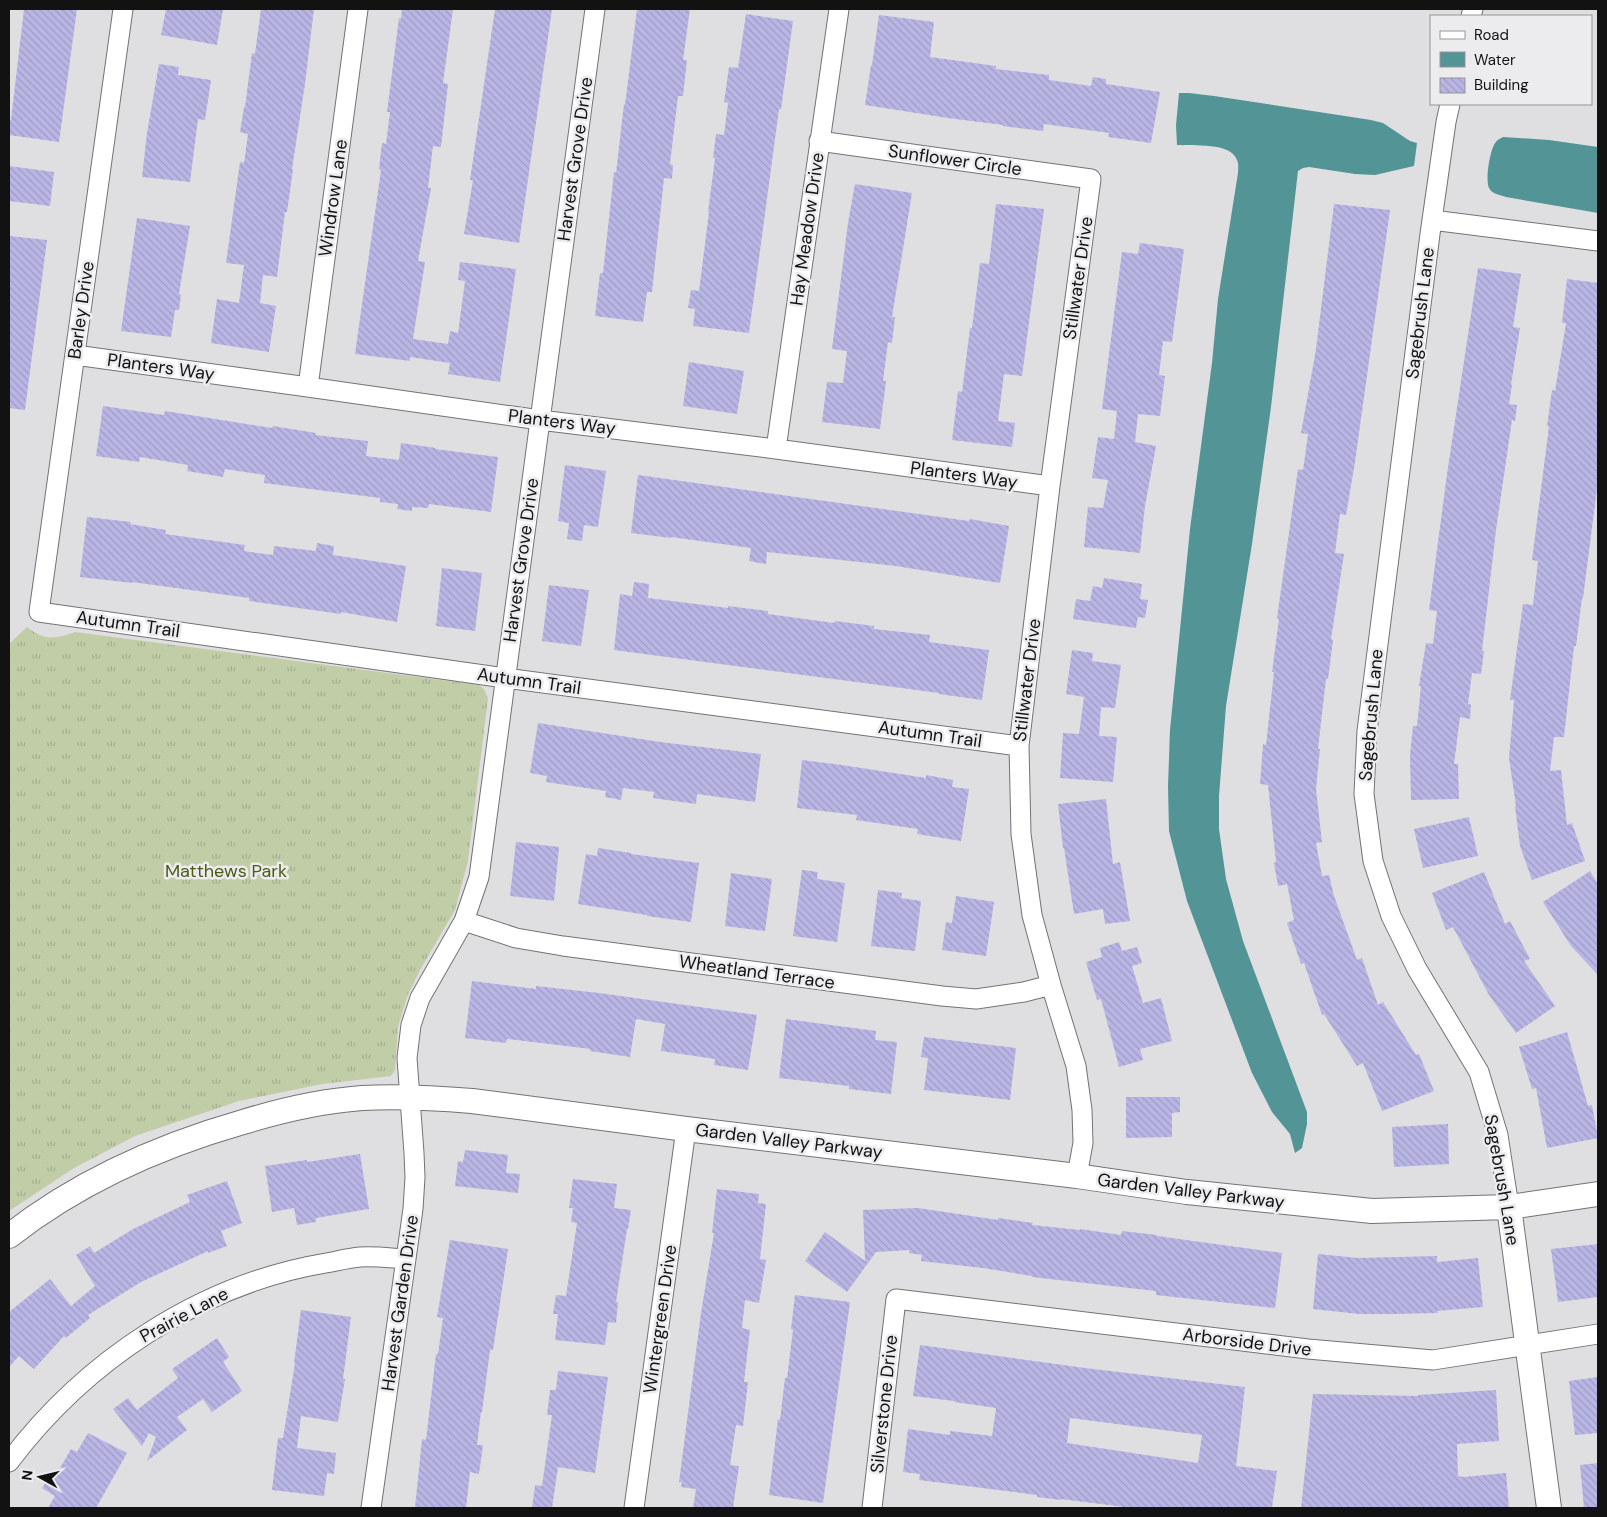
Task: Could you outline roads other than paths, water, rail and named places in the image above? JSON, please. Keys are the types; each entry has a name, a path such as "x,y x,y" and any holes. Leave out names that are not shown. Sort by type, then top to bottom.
{"street":[{"name":"Barley Drive","path":"39,612 123,9"},
{"name":"Windrow Lane","path":"308,386 358,9"},
{"name":"Harvest Grove Drive","path":"410,1098 407,1058 410,1025 420,998 464,921 479,877 595,9"},
{"name":"Hay Meadow Drive","path":"776,449 840,9"},
{"name":"Sagebrush Lane","path":"1450,105 1432,220 1368,721 1364,794 1372,861 1391,916 1417,968 1479,1072 1498,1135 1549,1508"},
{"name":"Sunflower Circle","path":"820,141 1091,179"},
{"name":"Stillwater Drive","path":"1077,1176 1083,1143 1076,1066 1032,915 1021,834 1018,746 1091,179"},
{"path":"1432,220 1598,241"},
{"name":"Planters Way","path":"75,355 308,386 540,420 776,449 1050,486"},
{"name":"Autumn Trail","path":"39,612 505,678 1018,746"},
{"name":"Wheatland Terrace","path":"464,921 516,938 563,946 942,996 976,999 1024,992 1051,985"},
{"name":"Garden Valley Parkway","path":"9,1236 42,1211 143,1156 256,1118 325,1103 362,1098 472,1101 1077,1176 1187,1192 1372,1211 1509,1207 1598,1194"},
{"name":"Harvest Garden Drive","path":"371,1508 413,1210 415,1177 410,1098"},
{"name":"Wintergreen Drive","path":"634,1508 686,1129"},
{"name":"Prairie Lane","path":"9,1462 28,1436 78,1386 130,1344 190,1309 231,1290 273,1274 359,1257 405,1259"},
{"name":"Arborside Drive","path":"896,1299 1308,1349 1433,1360 1598,1334"},
{"name":"Silverstone Drive","path":"872,1508 896,1299"}],"water":[{"path":"1179,93 1214,96 1371,120 1383,123 1410,141 1417,143 1414,166 1375,175 1309,167 1298,171 1271,407 1252,544 1226,706 1219,796 1219,829 1226,879 1243,941 1307,1112 1307,1124 1302,1148 1295,1153 1290,1134 1272,1112 1252,1073 1187,901 1169,831 1170,730 1190,529 1212,363 1218,299 1238,173 1238,162 1233,154 1227,150 1211,146 1177,145 1176,125"},
{"path":"1503,137 1549,140 1598,147 1598,213 1506,197 1492,192 1488,184 1490,157 1494,145"}],"park label":[{"name":"Matthews Park","path":"226,871"}]}
